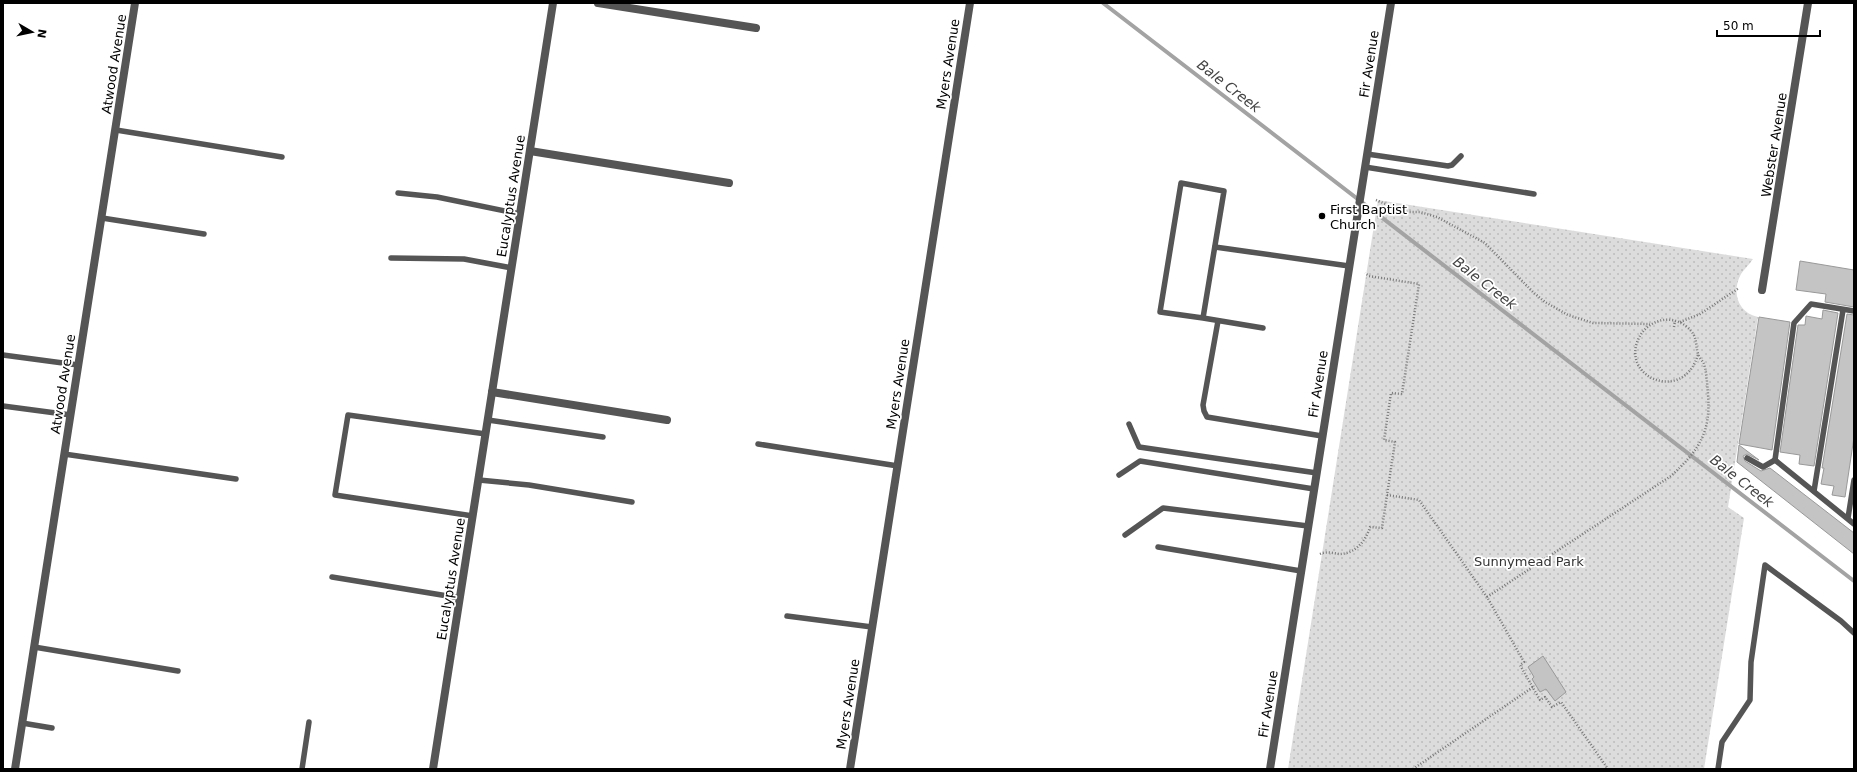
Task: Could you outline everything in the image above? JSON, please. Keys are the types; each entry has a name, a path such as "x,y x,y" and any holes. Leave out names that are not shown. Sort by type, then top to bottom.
{"street":[{"name":"Atwood Avenue","path":"15,769 135,3"},
{"name":"Eucalyptus Avenue","path":"433,769 553,3"},
{"path":"598,3 756,28"},
{"name":"Myers Avenue","path":"850,769 970,3"},
{"name":"Fir Avenue","path":"1270,769 1390,3"},
{"name":"Webster Avenue","path":"1762,290 1808,3"},
{"path":"530,151 729,183"},
{"path":"492,392 667,420"}],"lane":[{"path":"116,130 282,157"},
{"path":"1367,154 1448,166 1452,165 1461,156"},
{"path":"1365,167 1534,194"},
{"path":"1203,318 1224,191 1181,183 1160,312 1263,328"},
{"path":"398,193 437,198 520,214"},
{"path":"102,218 204,234"},
{"path":"1215,247 1349,266"},
{"path":"391,258 464,259 512,268"},
{"path":"1775,460 1794,323 1811,304 1854,311"},
{"path":"1814,491 1843,310"},
{"path":"1218,321 1203,405 1207,417 1322,436"},
{"path":"3,355 78,366"},
{"path":"3,406 70,415"},
{"path":"473,516 335,495 336,488 348,414 486,434"},
{"path":"488,420 603,437"},
{"path":"1129,424 1139,447 1316,473"},
{"path":"758,444 898,466"},
{"path":"64,454 236,479"},
{"path":"1747,458 1763,467 1775,460"},
{"path":"1775,460 1854,524"},
{"path":"1119,475 1140,461 1314,489"},
{"path":"479,480 529,485 632,502"},
{"path":"1848,518 1854,480"},
{"path":"1125,535 1164,508 1308,526"},
{"path":"1158,547 1301,571"},
{"path":"1718,769 1722,742 1750,700 1750,662 1765,565 1841,621 1854,633"},
{"path":"332,577 460,598"},
{"path":"787,616 872,627"},
{"path":"34,647 178,671"},
{"path":"302,769 309,722"},
{"path":"22,723 52,728"}],"path":[{"path":"1376,200 1405,212 1420,212 1432,215 1484,243 1534,293 1545,302 1568,315 1593,323 1651,324"},
{"path":"1320,554 1325,552 1342,554 1350,551 1363,543 1370,527 1382,528 1395,442 1384,440 1391,393 1402,394 1420,284 1369,276 1364,273"},
{"path":"1680,322 1700,314 1738,288"},
{"path":"1660,320 1675,321 1688,327 1694,335 1698,344 1696,364 1690,372 1673,382 1654,380 1646,375 1640,367 1636,358 1635,348 1640,334 1651,324 1660,320"},
{"path":"1674,327 1675,321"},
{"path":"1487,598 1671,476 1687,460 1702,439 1708,424 1709,406 1704,363 1698,354"},
{"path":"1387,495 1419,500 1487,598 1524,662 1520,665 1534,687 1540,700 1545,697 1552,707 1560,702 1608,769"},
{"path":"1413,769 1534,687"}],"green space":[{"name":"Sunnymead Park","path":"1378,200 1753,259 1741,274 1737,288 1738,301 1741,306 1751,315 1758,317 1728,507 1744,518 1704,769 1288,769"}],"building":[{"path":"1800,261 1854,270 1854,307 1825,302 1826,294 1796,290"},
{"path":"1823,310 1838,313 1814,466 1799,464 1800,455 1780,452 1798,325 1805,325 1806,316 1822,319"},
{"path":"1847,314 1854,315 1854,437 1845,497 1832,495 1834,486 1821,484 1824,468 1822,468"},
{"path":"1759,317 1790,322 1772,450 1739,444"},
{"path":"1739,445 1759,460 1747,454 1743,456 1745,461 1761,471 1770,468 1854,533 1854,554 1737,462"},
{"path":"1543,656 1566,692 1555,701 1546,689 1540,692 1532,679 1534,677 1528,667"}],"waterway":[{"name":"Bale Creek","path":"1103,3 1854,581"}],"place":[{"name":"First Baptist Church","path":"1322,216"}]}
